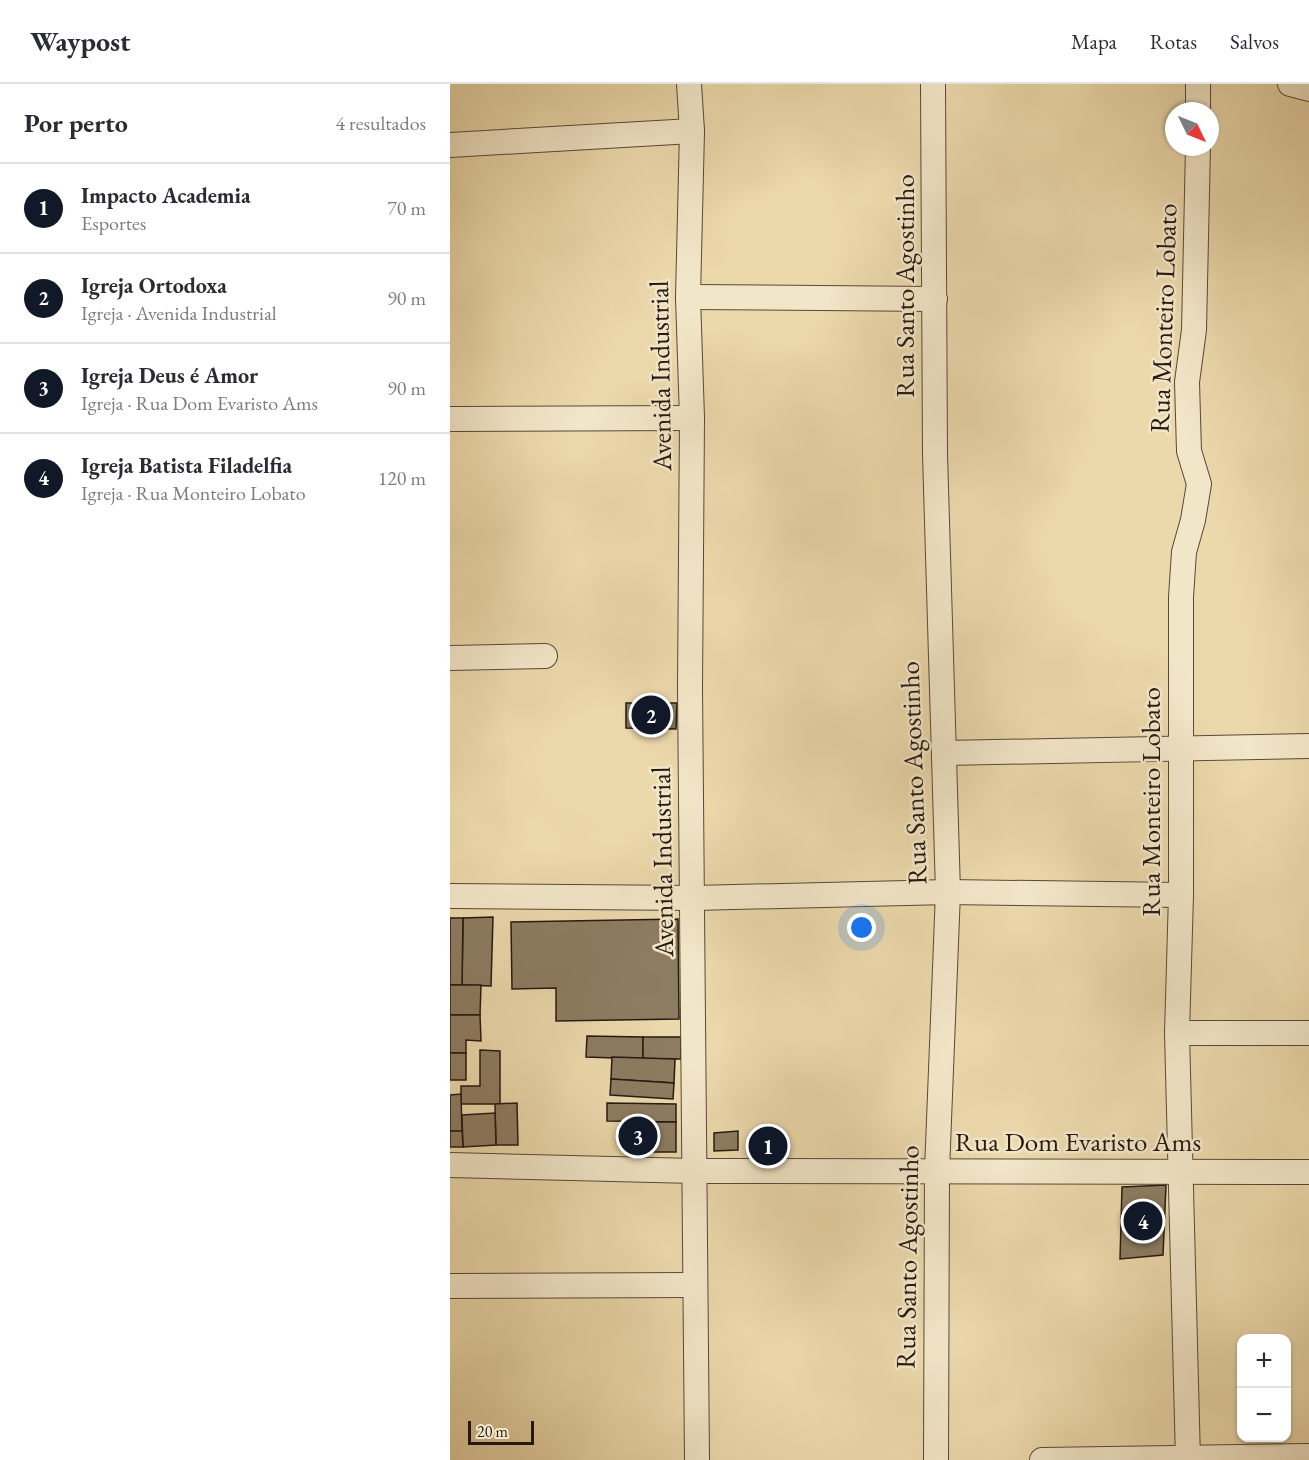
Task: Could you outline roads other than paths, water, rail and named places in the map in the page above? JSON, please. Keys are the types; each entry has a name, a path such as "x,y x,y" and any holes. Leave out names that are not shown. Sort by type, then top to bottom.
{"street":[{"name":"Avenida Industrial","path":"689,84 692,131 688,297 692,418 690,688 694,898 694,1286 697,1460"},
{"name":"Rua Santo Agostinho","path":"933,84 935,454 948,892 937,1171 936,1460"},
{"path":"1198,84 1198,102"},
{"path":"1290,84 1309,89"},
{"path":"450,145 692,131"},
{"name":"Rua Monteiro Lobato","path":"1188,1458 1177,1033 1181,895 1181,597 1184,552 1193,520 1199,484 1189,451 1187,393 1194,330 1198,156"},
{"path":"688,297 935,299"},
{"path":"450,419 692,418"},
{"path":"450,658 545,656"},
{"path":"945,753 1309,746"},
{"path":"450,896 694,898 948,892 1181,895"},
{"path":"1177,1033 1309,1033"},
{"name":"Rua Dom Evaristo Ams","path":"450,1165 695,1171 1309,1172"},
{"path":"450,1286 694,1286"},
{"path":"1042,1460 1309,1456"}],"place":[{"name":"Igreja Ortodoxa","path":"651,715"},
{"name":"Igreja Deus é Amor","path":"638,1136"},
{"name":"Impacto Academia","path":"768,1146"},
{"name":"Igreja Batista Filadelfia","path":"1143,1221"}]}
